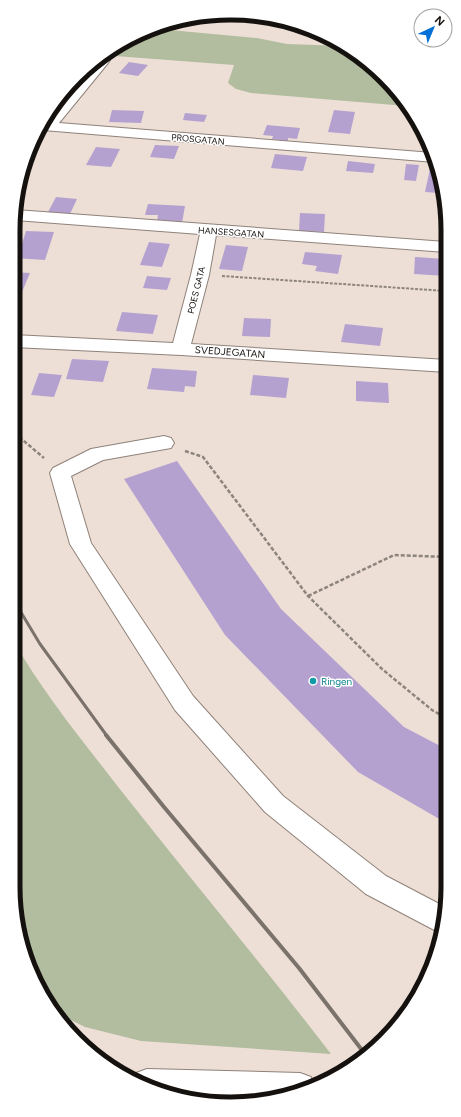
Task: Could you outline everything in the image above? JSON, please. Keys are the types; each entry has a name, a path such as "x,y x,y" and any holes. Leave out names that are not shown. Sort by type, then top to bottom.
{"street":[{"name":"PROSGATAN","path":"96,68 48,127 428,158"},
{"name":"HANSESGATAN","path":"20,216 441,247"},
{"name":"POES GATA","path":"181,349 200,275 209,230"},
{"name":"SVEDJEGATAN","path":"20,342 181,349 441,366"},
{"path":"164,443 98,454 60,473 81,544 184,703 274,804 376,886 438,918"},
{"path":"159,1084 292,1088"}],"path":[{"path":"200,275 441,291"},
{"path":"20,438 60,473"},
{"path":"164,443 203,457 308,596 382,670 432,710 441,715"},
{"path":"308,596 394,555 441,557"}],"green space":[{"path":"167,30 257,38 287,44 331,46 359,63 389,92 400,106 251,93 236,89 228,83 234,65 115,56 125,48"},
{"path":"20,652 37,679 77,734 331,1054 141,1041 85,1027 65,1017 48,992 31,954 24,928 20,900"}],"building":[{"path":"129,62 148,65 138,76 119,73"},
{"path":"112,110 144,111 141,123 109,122"},
{"path":"334,110 355,112 350,134 328,132"},
{"path":"185,113 207,115 204,122 183,120"},
{"path":"267,125 300,128 297,139 288,138 288,141 272,139 273,136 263,135"},
{"path":"155,145 179,146 174,159 150,157"},
{"path":"96,147 120,149 111,167 86,165"},
{"path":"275,154 307,157 303,171 271,168"},
{"path":"348,161 375,164 373,173 346,171"},
{"path":"406,164 419,165 416,181 404,180"},
{"path":"431,165 438,193 425,192"},
{"path":"56,197 77,199 70,214 48,212"},
{"path":"148,204 185,206 182,223 157,222 158,215 145,215"},
{"path":"300,213 325,214 324,232 299,231"},
{"path":"26,231 54,232 45,260 20,258 20,250"},
{"path":"149,242 170,244 162,267 140,265"},
{"path":"226,245 248,247 242,271 219,269"},
{"path":"305,252 342,255 338,274 315,271 317,266 302,264"},
{"path":"415,257 441,259 441,276 414,274"},
{"path":"20,272 30,273 22,292 20,292"},
{"path":"147,276 171,278 167,290 143,288"},
{"path":"122,312 158,315 153,334 116,331"},
{"path":"244,318 271,319 270,337 242,336"},
{"path":"345,324 383,328 380,346 341,342"},
{"path":"72,359 109,361 103,382 66,379"},
{"path":"152,368 197,371 195,387 185,386 184,392 147,389"},
{"path":"39,373 62,375 54,397 31,395"},
{"path":"253,375 289,378 286,398 250,395"},
{"path":"356,381 388,383 389,403 356,401"},
{"name":"Ringen","path":"177,461 281,609 404,727 441,746 441,820 358,772 225,635 124,479"}],"railway":[{"path":"20,611 40,644 107,736"},
{"path":"106,735 164,807 299,968 363,1051"}],"place":[{"name":"Ringen","path":"313,681"}]}
